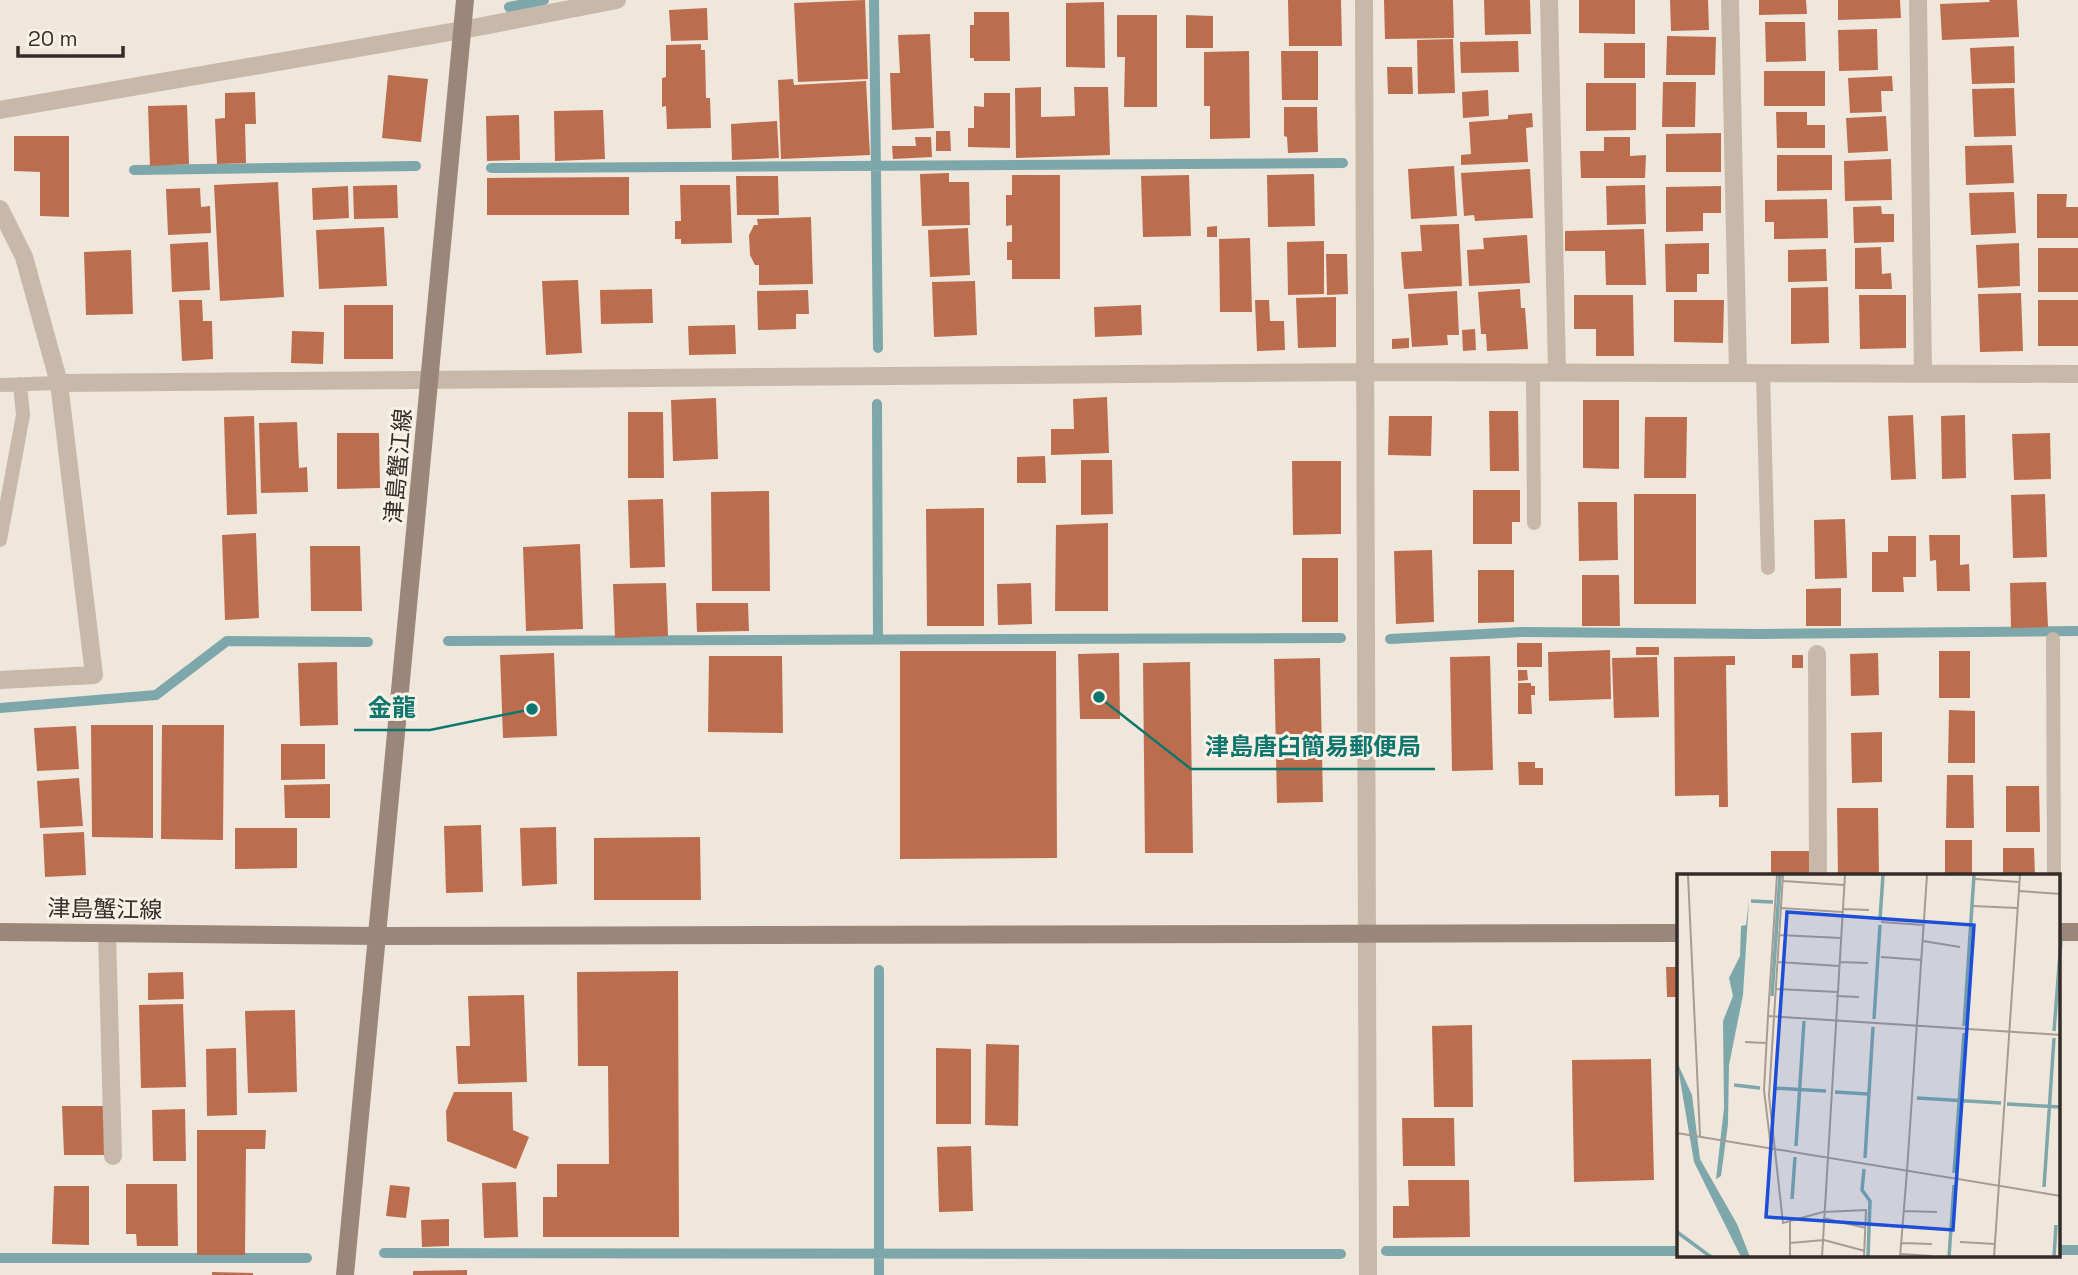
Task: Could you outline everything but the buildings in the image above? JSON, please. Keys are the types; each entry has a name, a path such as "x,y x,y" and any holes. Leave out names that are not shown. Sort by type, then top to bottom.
{"main road":[{"name":"津島蟹江線","path":"345,1275 466,0"},
{"name":"津島蟹江線","path":"0,932 377,936"},
{"path":"2060,932 2078,932"},
{"path":"377,936 1677,933"}],"street":[{"path":"0,110 462,30 617,0"},
{"path":"1364,0 1368,1275"},
{"path":"1549,0 1557,372"},
{"path":"1731,0 1738,373"},
{"path":"1918,0 1923,373"},
{"path":"0,209 24,257 59,383 94,675 0,680"},
{"path":"59,383 1365,372 2078,374"},
{"path":"1817,654 1818,874"},
{"path":"107,933 113,1156"}],"lane":[{"path":"1533,372 1534,523"},
{"path":"1763,373 1768,568"},
{"path":"0,385 59,383"},
{"path":"0,540 23,415 20,384"},
{"path":"2053,639 2054,874"}],"waterway":[{"path":"509,7 544,0"},
{"path":"874,0 878,348"},
{"path":"491,168 1343,163"},
{"path":"134,170 416,166"},
{"path":"877,404 878,639"},
{"path":"1390,639 1521,632 1760,634 2078,631"},
{"path":"448,641 1341,638"},
{"path":"0,708 156,695 227,641 368,642"},
{"path":"879,970 879,1275"},
{"path":"2060,1250 2078,1250"},
{"path":"1386,1251 1677,1251"},
{"path":"384,1253 1341,1254"},
{"path":"0,1258 307,1258"}],"place":[{"name":"津島唐臼簡易郵便局","path":"1099,697"},
{"name":"金龍","path":"532,709"}]}
